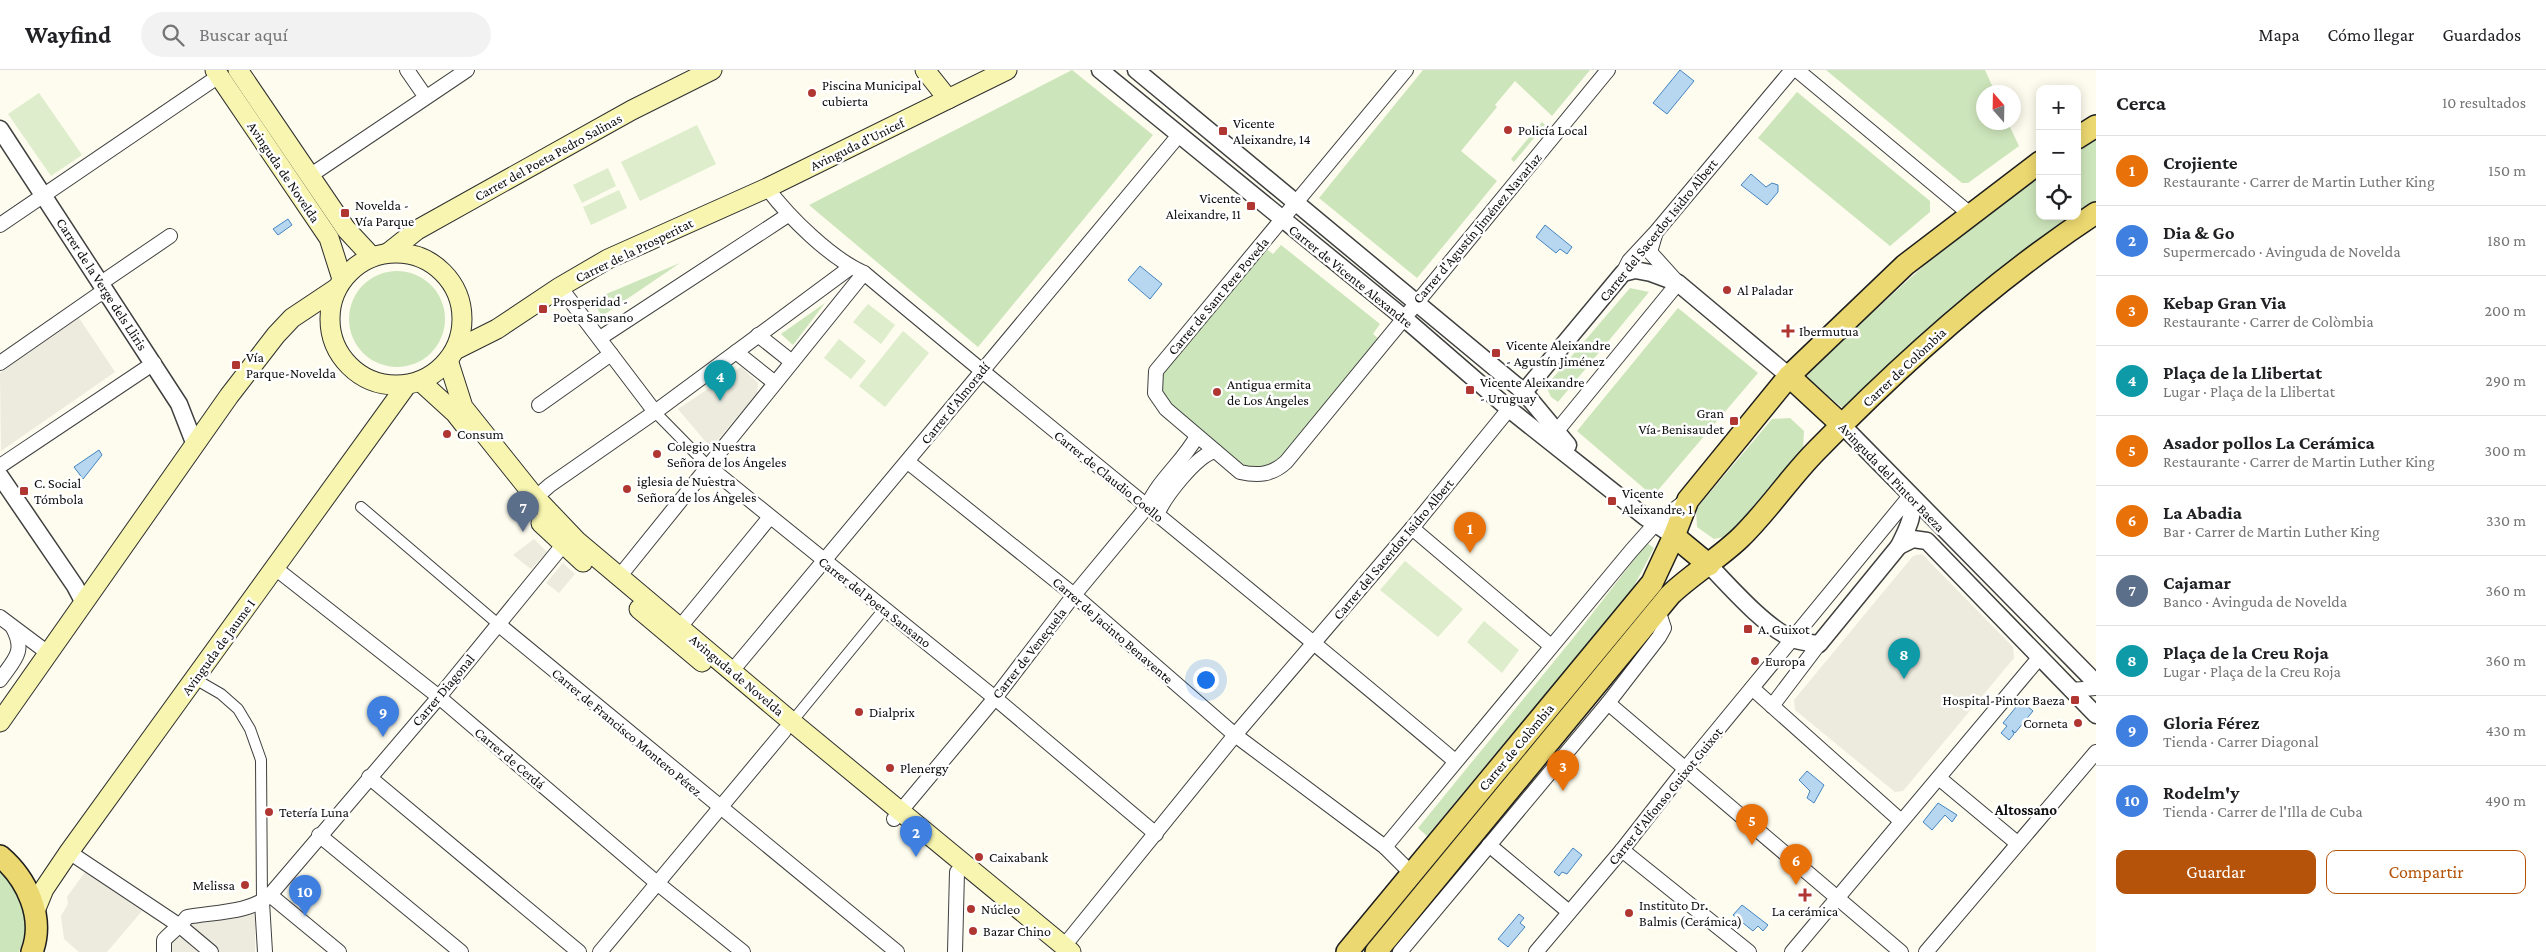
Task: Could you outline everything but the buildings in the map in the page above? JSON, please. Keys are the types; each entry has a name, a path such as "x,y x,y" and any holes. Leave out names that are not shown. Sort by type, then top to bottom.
{"main road":[{"name":"Avinguda de Novelda","path":"238,70 346,229 380,255"},
{"name":"Carrer del Poeta Pedro Salinas","path":"380,255 417,230 632,110 712,70"},
{"path":"925,70 948,99"},
{"name":"Avinguda d'Unicef","path":"767,188 1006,70"},
{"name":"Avinguda de Novelda","path":"217,73 329,238 339,284"},
{"path":"2081,135 2096,126"},
{"name":"Carrer de Colòmbia","path":"1347,952 1652,583 1688,500 1789,376 1905,266 2036,165"},
{"name":"Carrer de la Prosperitat","path":"452,355 497,330 560,287 608,260 767,188"},
{"name":"Carrer de Colòmbia","path":"1376,952 1658,610 1688,578 1709,565 1741,537 1815,452 1842,425 1982,298 2096,213"},
{"path":"0,722 194,445 276,335 292,318 339,284 350,270 380,255 417,257 431,264 448,279 461,308 462,328 452,355 438,371 413,384 390,386 362,377 339,354 330,329 331,306 339,284"},
{"name":"Avinguda de Novelda","path":"452,355 464,407 530,502 732,671 788,726"},
{"name":"Avinguda del Pintor Baeza","path":"1789,376 1842,425"},
{"name":"Avinguda de Novelda","path":"413,384 456,413 563,545 1063,950"},
{"name":"Avinguda de Jaume I","path":"35,911 44,889 69,852 275,568 413,384"},
{"path":"1674,536 1709,565"},
{"name":"Avinguda de Novelda","path":"897,815 957,872 1063,950"},
{"path":"0,856 13,867 29,892 35,911 35,944 52,952"}],"street":[{"path":"407,70 425,96"},
{"path":"311,175 425,96 467,70"},
{"name":"Carrer de Vicente Alexandre","path":"1100,70 1404,318 1509,409 1655,524 1674,536"},
{"name":"Carrer de Vicente Alexandre","path":"1136,70 1524,392 1556,432 1597,468 1603,482"},
{"name":"Carrer de Sant Pere Poveda","path":"1214,451 1166,409 1155,393 1156,371 1406,70"},
{"name":"Carrer d'Agustín Jiménez Navarlaz","path":"1214,451 1240,472 1253,475 1277,471 1608,70"},
{"name":"Carrer del Sacerdot Isidro Albert","path":"1524,392 1623,273 1629,261 1656,232 1792,70"},
{"path":"1796,70 1970,214"},
{"path":"0,226 217,73"},
{"name":"Carrer de la Verge dels Lliris","path":"0,130 45,195 154,363 179,404 194,445"},
{"name":"Carrer d'Almoradí","path":"732,671 1179,135"},
{"name":"Carrer de Claudio Coello","path":"767,188 788,215 1314,642 1455,762"},
{"path":"600,338 788,215"},
{"name":"Avinguda del Pintor Baeza","path":"1656,232 1650,244 1650,252 1678,283 1789,376"},
{"path":"0,362 170,236"},
{"path":"530,502 758,335 824,289 857,270"},
{"path":"619,577 840,302 857,270"},
{"name":"Avinguda del Pintor Baeza","path":"1623,273 1635,270 1651,273 1678,283"},
{"path":"1556,432 1678,283"},
{"name":"Carrer del Poeta Sansano","path":"560,287 655,412 708,468 822,561 885,608 1156,834"},
{"path":"824,289 832,292 840,302"},
{"path":"758,335 792,362"},
{"path":"736,352 775,383"},
{"path":"539,405 611,354"},
{"path":"0,466 154,363"},
{"name":"Carrer del Sacerdot Isidro Albert","path":"1063,950 1235,735 1412,528 1509,409"},
{"name":"Avinguda del Pintor Baeza","path":"1842,425 2096,683"},
{"name":"Carrer de Veneçuela","path":"1152,511 1152,496 1190,449 1197,436"},
{"name":"Carrer de Veneçuela","path":"897,815 995,698 1074,596 1152,511 1161,504 1201,456 1214,451"},
{"name":"Carrer de Jacinto Benavente","path":"908,462 1074,596 1235,735 1385,847 1412,874"},
{"path":"0,476 75,586 84,603"},
{"path":"1772,706 1819,644 1900,546 1914,508 1910,496"},
{"name":"Carrer d'Alfonso Guixot Guixot","path":"1536,952 1622,850 1686,768 1910,496"},
{"name":"Carrer de Colòmbia","path":"1385,847 1551,646 1655,524 1688,500"},
{"name":"Carrer de Francisco Montero Pérez","path":"361,507 719,808 897,952"},
{"path":"680,627 770,517"},
{"path":"1412,528 1551,646"},
{"name":"Avinguda del Pintor Baeza","path":"1900,546 1913,539 1927,541 2096,715"},
{"name":"Carrer Diagonal","path":"266,898 439,697 563,545"},
{"path":"1709,565 1770,624 1792,639 1819,644"},
{"name":"Carrer de Cerdá","path":"275,568 439,697 657,883 743,952"},
{"path":"600,952 885,608"},
{"path":"1400,952 1608,703 1659,638 1664,628 1658,610"},
{"path":"0,617 48,653"},
{"path":"0,680 19,652 19,638 13,627"},
{"path":"1792,952 1836,897 2039,658"},
{"path":"195,679 220,694 238,709 250,729 260,760 266,898 266,952"},
{"path":"1752,688 1901,821"},
{"path":"2071,690 2096,688"},
{"path":"0,714 24,689"},
{"path":"1608,703 1901,952"},
{"path":"1926,952 2096,752"},
{"path":"369,777 579,952"},
{"path":"1939,778 2017,843"},
{"path":"319,835 461,952"},
{"path":"1489,844 1569,912"},
{"path":"1622,850 1748,952"},
{"path":"69,852 180,926 211,952"},
{"path":"954,952 957,872"},
{"path":"164,952 164,940 187,917 266,898"},
{"path":"266,898 339,952"}],"green space":[{"path":"1072,70 1153,135 978,347 809,205"},
{"path":"1423,70 1590,70 1552,116 1515,81 1495,105 1497,107 1461,151 1497,181 1417,278 1319,198"},
{"path":"1826,70 1985,70 1992,85 1976,85 1976,130 2011,130 2019,146 1968,183 1962,183"},
{"path":"1797,92 1930,201 1930,212 1890,246 1758,138"},
{"path":"39,93 82,155 51,176 8,114"},
{"path":"1542,122 1545,125 1514,162 1511,159"},
{"path":"697,125 716,164 640,201 621,162"},
{"path":"2096,140 2096,205 2081,217 2081,175 2081,149"},
{"path":"608,168 616,186 582,203 573,185"},
{"path":"2036,179 2036,220 2078,220 1845,410 1804,375 1928,262"},
{"path":"619,190 627,208 591,225 583,207"},
{"path":"1281,245 1380,324 1373,334 1379,339 1276,464 1249,470 1235,461 1165,404 1159,385 1163,373 1266,249 1273,254"},
{"path":"680,263 602,316 592,300"},
{"path":"397,271 415,275 431,285 441,301 445,319 441,337 431,353 415,363 397,367 379,363 363,353 353,337 349,319 353,301 363,285 379,275"},
{"path":"1630,288 1649,292 1558,402 1551,397 1546,386"},
{"path":"825,303 793,345 781,334"},
{"path":"868,304 895,325 881,344 853,322"},
{"path":"1678,308 1758,373 1653,496 1577,431"},
{"path":"903,331 929,353 885,407 859,386"},
{"path":"839,339 866,361 851,379 824,358"},
{"path":"1790,418 1804,431 1803,448 1728,536 1714,539 1697,527 1696,509 1772,419"},
{"path":"1647,543 1654,548 1633,588 1427,836 1418,828 1578,632"},
{"path":"1405,561 1463,609 1438,637 1380,590"},
{"path":"1484,621 1519,650 1502,673 1467,642"},
{"path":"0,865 5,870 18,896 25,919 24,935 19,952 0,952"}],"shaded area":[{"path":"79,318 115,372 1,451 0,373"},
{"path":"741,367 758,383 757,393 711,448 678,409"},
{"path":"534,539 547,552 531,569 513,555"},
{"path":"1922,554 2013,647 2014,658 1903,791 1895,792 1795,710 1794,700 1913,556"},
{"path":"563,563 575,574 559,593 546,583"},
{"path":"85,872 142,911 107,952 79,952 64,939 61,916 68,904 67,897"},
{"path":"250,911 255,914 255,952 215,952 186,925 191,922"},
{"path":"174,936 185,939 201,952 169,952 169,941"}],"water":[{"path":"1680,70 1694,81 1667,114 1653,103"},
{"path":"1751,174 1766,187 1772,183 1778,185 1778,192 1767,205 1741,185"},
{"path":"288,219 292,225 278,235 273,229"},
{"path":"1545,225 1572,247 1567,254 1560,249 1556,253 1536,237"},
{"path":"1140,266 1162,284 1150,299 1128,280"},
{"path":"99,450 102,455 83,479 74,467"},
{"path":"2021,701 2033,711 2015,733 2012,730 2014,734 2009,740 2001,733 2007,726 2003,723"},
{"path":"1807,771 1824,785 1814,803 1807,798 1810,791 1799,780"},
{"path":"1938,803 1957,815 1952,822 1945,815 1932,830 1923,822"},
{"path":"1573,848 1582,855 1567,874 1562,872 1559,876 1554,872"},
{"path":"1742,905 1768,925 1763,931 1758,926 1753,931 1733,915"},
{"path":"1519,914 1524,918 1520,923 1525,927 1508,947 1498,939"}],"place":[{"name":"Piscina Municipal cubierta","path":"812,93"},
{"name":"Policía Local","path":"1508,130"},
{"name":"Vicente Aleixandre, 14","path":"1223,131"},
{"name":"Vicente Aleixandre, 11","path":"1251,206"},
{"name":"Novelda - Vía Parque","path":"345,213"},
{"name":"Al Paladar","path":"1727,290"},
{"name":"Prosperidad - Poeta Sansano","path":"543,309"},
{"name":"Ibermutua","path":"1788,331"},
{"name":"Vicente Aleixandre - Agustín Jiménez","path":"1496,353"},
{"name":"Vía Parque-Novelda","path":"236,365"},
{"name":"Vicente Aleixandre - Uruguay","path":"1470,390"},
{"name":"Antigua ermita de Los Ángeles","path":"1217,392"},
{"name":"Plaça de la Llibertat","path":"720,401"},
{"name":"Gran Vía-Benisaudet","path":"1734,421"},
{"name":"Consum","path":"447,434"},
{"name":"Colegio Nuestra Señora de los Ángeles","path":"657,454"},
{"name":"iglesia de Nuestra Señora de los Ángeles","path":"627,489"},
{"name":"C. Social Tómbola","path":"24,491"},
{"name":"Vicente Aleixandre, 1","path":"1612,501"},
{"name":"Cajamar","path":"523,532"},
{"name":"Crojiente","path":"1470,553"},
{"name":"A. Guixot","path":"1748,629"},
{"name":"Europa","path":"1755,661"},
{"name":"Plaça de la Creu Roja","path":"1904,679"},
{"name":"Hospital-Pintor Baeza","path":"2075,700"},
{"name":"Dialprix","path":"859,712"},
{"name":"Corneta","path":"2078,723"},
{"name":"Gloria Férez","path":"383,737"},
{"name":"Plenergy","path":"890,768"},
{"name":"Kebap Gran Via","path":"1563,791"},
{"name":"Tetería Luna","path":"269,812"},
{"name":"Asador pollos La Cerámica","path":"1752,845"},
{"name":"Dia & Go","path":"916,857"},
{"name":"Caixabank","path":"979,857"},
{"name":"Melissa","path":"245,885"},
{"name":"La Abadia","path":"1796,885"},
{"name":"La cerámica","path":"1805,895"},
{"name":"Núcleo","path":"971,909"},
{"name":"Instituto Dr. Balmis (Cerámica)","path":"1629,913"},
{"name":"Rodelm'y","path":"305,916"},
{"name":"Bazar Chino","path":"973,931"}],"district":[{"name":"Altossano","path":"2026,810"}]}
